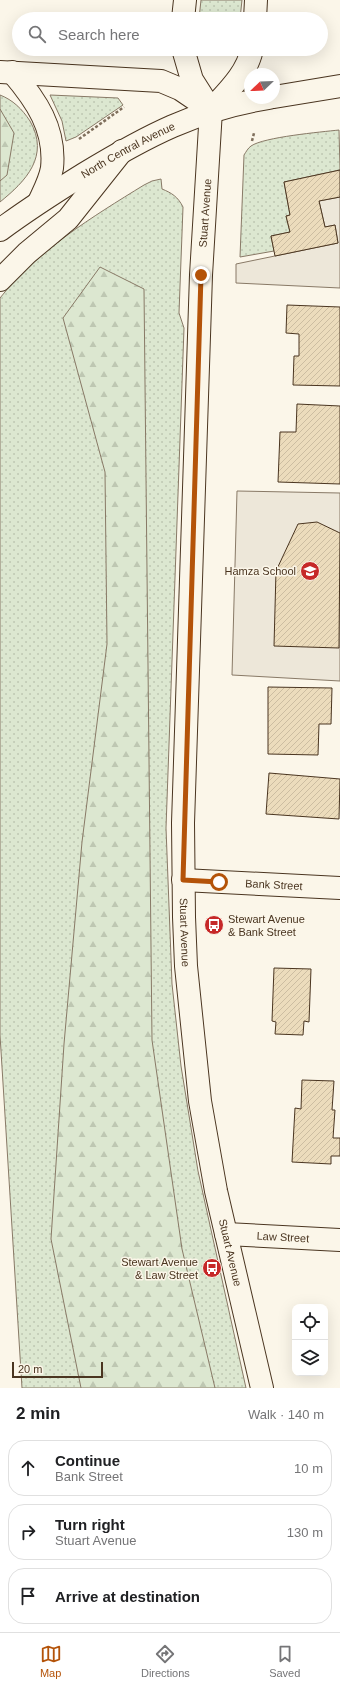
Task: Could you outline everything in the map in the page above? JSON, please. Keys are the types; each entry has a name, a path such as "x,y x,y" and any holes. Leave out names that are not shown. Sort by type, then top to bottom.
{"main road":[{"path":"184,12 186,0"},
{"path":"255,12 256,0"},
{"path":"185,56 192,80 210,110"},
{"path":"210,110 239,78 246,67 250,56"},
{"path":"6,72 161,81 180,89 210,110"},
{"path":"6,72 38,106 48,126 51,142 52,168 48,182 39,202"},
{"path":"280,96 340,86"},
{"name":"North Central Avenue","path":"0,230 39,202 145,138 210,110 244,101"},
{"name":"Stuart Avenue","path":"210,110 201,275 183,880 186,966 200,1101 216,1191 262,1388"},
{"path":"0,280 27,253 68,219 122,151"},
{"name":"Bank Street","path":"183,880 340,888"},
{"name":"Law Street","path":"226,1234 340,1240"}],"path":[{"path":"77,140 125,106 127,102"},
{"path":"252,141 254,133"}],"green space":[{"path":"201,0 242,0 241,12 200,12"},
{"path":"0,95 13,102 30,121 36,134 37,145 36,156 32,167 10,194 0,202"},
{"path":"50,95 118,98 123,105 76,137 66,141 62,121"},
{"path":"0,109 14,133 7,175 0,181"},
{"path":"339,130 340,170 284,182 290,215 286,216 290,232 271,236 274,251 240,257 244,155 248,149 251,146 268,140 293,135"},
{"path":"161,179 162,189 174,196 183,207 179,313 184,328 166,828 172,984 181,1066 198,1171 246,1388 22,1388 0,1035 0,298 31,265 67,236 105,209 144,185"},
{"path":"100,267 144,289 152,1040 182,1249 215,1388 81,1388 51,1239 64,1044 82,842 107,644 105,472 63,318"}],"shaded area":[{"path":"340,197 340,288 236,283 236,264 338,243 335,225 325,227 319,201"},
{"path":"237,491 340,493 340,681 232,675"}],"building":[{"path":"340,170 340,197 319,201 325,227 335,225 338,243 275,256 271,236 290,232 286,216 290,215 284,182"},
{"path":"287,305 340,307 340,386 293,385 294,356 299,356 299,334 286,333"},
{"path":"297,404 340,406 340,484 278,482 280,432 296,432"},
{"path":"317,522 340,533 339,648 274,646 276,571 298,524"},
{"path":"268,687 332,688 331,724 319,724 318,755 268,754"},
{"path":"269,773 340,779 339,819 266,814"},
{"path":"274,968 311,969 309,1022 304,1021 303,1035 275,1034 276,1022 272,1021"},
{"path":"302,1080 334,1081 332,1110 335,1110 333,1138 340,1138 340,1156 331,1156 331,1164 292,1162 295,1108 301,1109"}],"place":[{"name":"Hamza School","path":"310,571"},
{"name":"Stewart Avenue & Bank Street","path":"214,925"},
{"name":"Stewart Avenue & Law Street","path":"212,1268"}],"route":[{"path":"201,275 183,823 183,880 219,882"}]}
